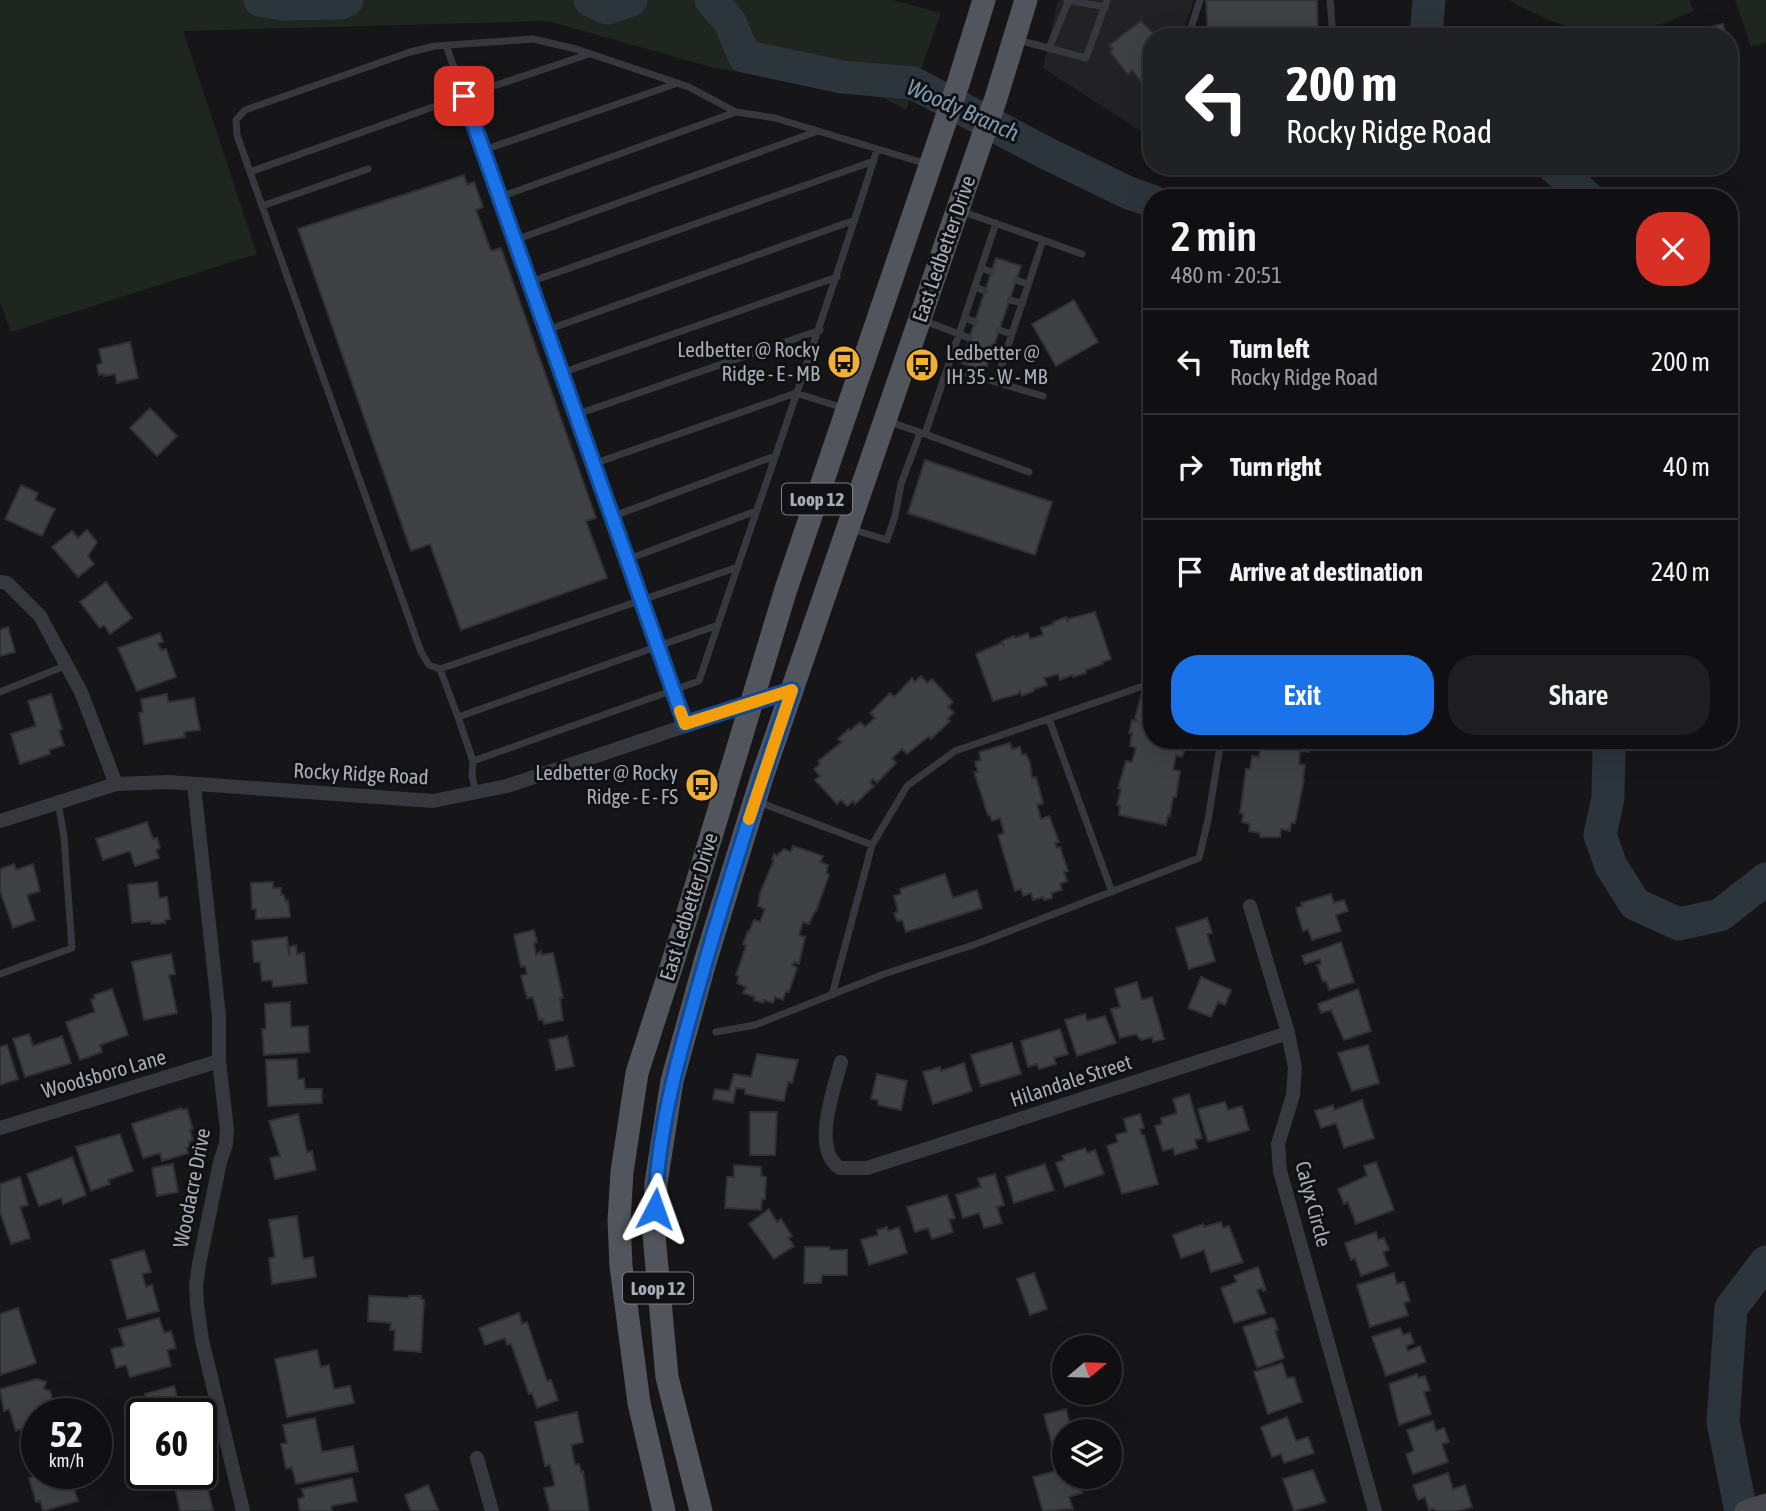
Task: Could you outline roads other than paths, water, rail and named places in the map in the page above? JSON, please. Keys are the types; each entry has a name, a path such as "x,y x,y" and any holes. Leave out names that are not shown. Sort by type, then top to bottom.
{"main road":[{"path":"970,0 976,30"},
{"name":"East Ledbetter Drive","path":"664,1511 638,1395 621,1266 622,1172 637,1073 750,702 984,0"},
{"name":"East Ledbetter Drive","path":"701,1511 667,1377 654,1235 656,1183 672,1081 755,800 996,98 1026,0"},
{"path":"920,198 957,210"},
{"path":"848,409 885,420"},
{"path":"637,1073 672,1081"},
{"path":"650,1448 683,1445"},
{"path":"1745,1511 1766,1504"}],"street":[{"path":"0,582 7,583 40,616 81,692 116,784"},
{"name":"Rocky Ridge Road","path":"0,821 116,784 169,782 433,801 506,786 792,690"},
{"name":"Woodacre Drive","path":"194,785 219,1016 219,1061 227,1130 199,1264 197,1304 202,1340 243,1511"},
{"name":"Calyx Circle","path":"1250,906 1295,1068 1293,1095 1278,1144 1280,1171 1375,1511"},
{"name":"Hilandale Street","path":"841,1062 825,1129 829,1157 840,1168 867,1168 1287,1033"},
{"name":"Woodsboro Lane","path":"0,1128 219,1061"},
{"path":"477,1458 492,1511"}],"lane":[{"path":"1014,39 1086,58 1106,4 1068,0 1049,48"},
{"path":"1191,28 1200,0"},
{"path":"1330,0 1332,28"},
{"path":"738,567 440,669 429,665 421,652 262,206 237,135 236,120 245,110 410,52 446,45 533,39 590,54 678,83 736,112 775,118 877,150 933,158"},
{"path":"446,45 685,724"},
{"path":"250,172 590,54"},
{"path":"484,150 678,83"},
{"path":"500,197 736,112"},
{"path":"515,240 818,131"},
{"path":"473,761 699,681 796,393 820,330 877,150"},
{"path":"530,282 874,161"},
{"path":"262,206 368,169"},
{"path":"957,210 1082,254"},
{"path":"547,330 855,220"},
{"path":"848,528 887,540 901,484 948,368 996,223"},
{"path":"996,382 1043,240"},
{"path":"981,268 992,272"},
{"path":"561,373 836,277"},
{"path":"1016,280 1028,284"},
{"path":"975,287 985,291"},
{"path":"1010,300 1022,303"},
{"path":"965,318 975,322"},
{"path":"920,319 969,338"},
{"path":"575,415 820,330"},
{"path":"999,330 1012,334"},
{"path":"994,346 1006,350"},
{"path":"948,368 1043,396"},
{"path":"593,464 796,393 848,409"},
{"path":"885,420 1029,472"},
{"path":"611,517 775,456"},
{"path":"626,560 756,512"},
{"path":"458,717 718,625"},
{"path":"0,692 67,666"},
{"path":"440,669 473,761 471,776 476,792"},
{"path":"832,995 872,845 907,786 955,751 1143,686"},
{"path":"1049,719 1112,892"},
{"path":"716,1032 755,1025 884,974 976,944 1199,859 1220,749"},
{"path":"755,800 872,845"},
{"path":"0,974 72,948 64,836 58,802"}],"waterway":[{"name":"Woody Branch","path":"260,0 282,4 340,3 347,0"},
{"name":"Woody Branch","path":"590,0 607,8 631,0"},
{"name":"Woody Branch","path":"711,0 730,22 744,56 842,77 913,83 1048,154 1143,198"},
{"path":"1427,28 1429,0"},
{"path":"1563,175 1578,189"},
{"path":"1609,749 1608,798 1600,835 1611,866 1635,904 1679,924 1720,915 1766,879"},
{"path":"1741,1511 1723,1422 1731,1308 1766,1262"}],"place":[{"name":"Ledbetter @ Rocky Ridge - E - MB","path":"844,362"},
{"name":"Ledbetter @ IH 35 - W - MB","path":"922,365"},
{"name":"Ledbetter @ Rocky Ridge - E - FS","path":"702,785"}]}
